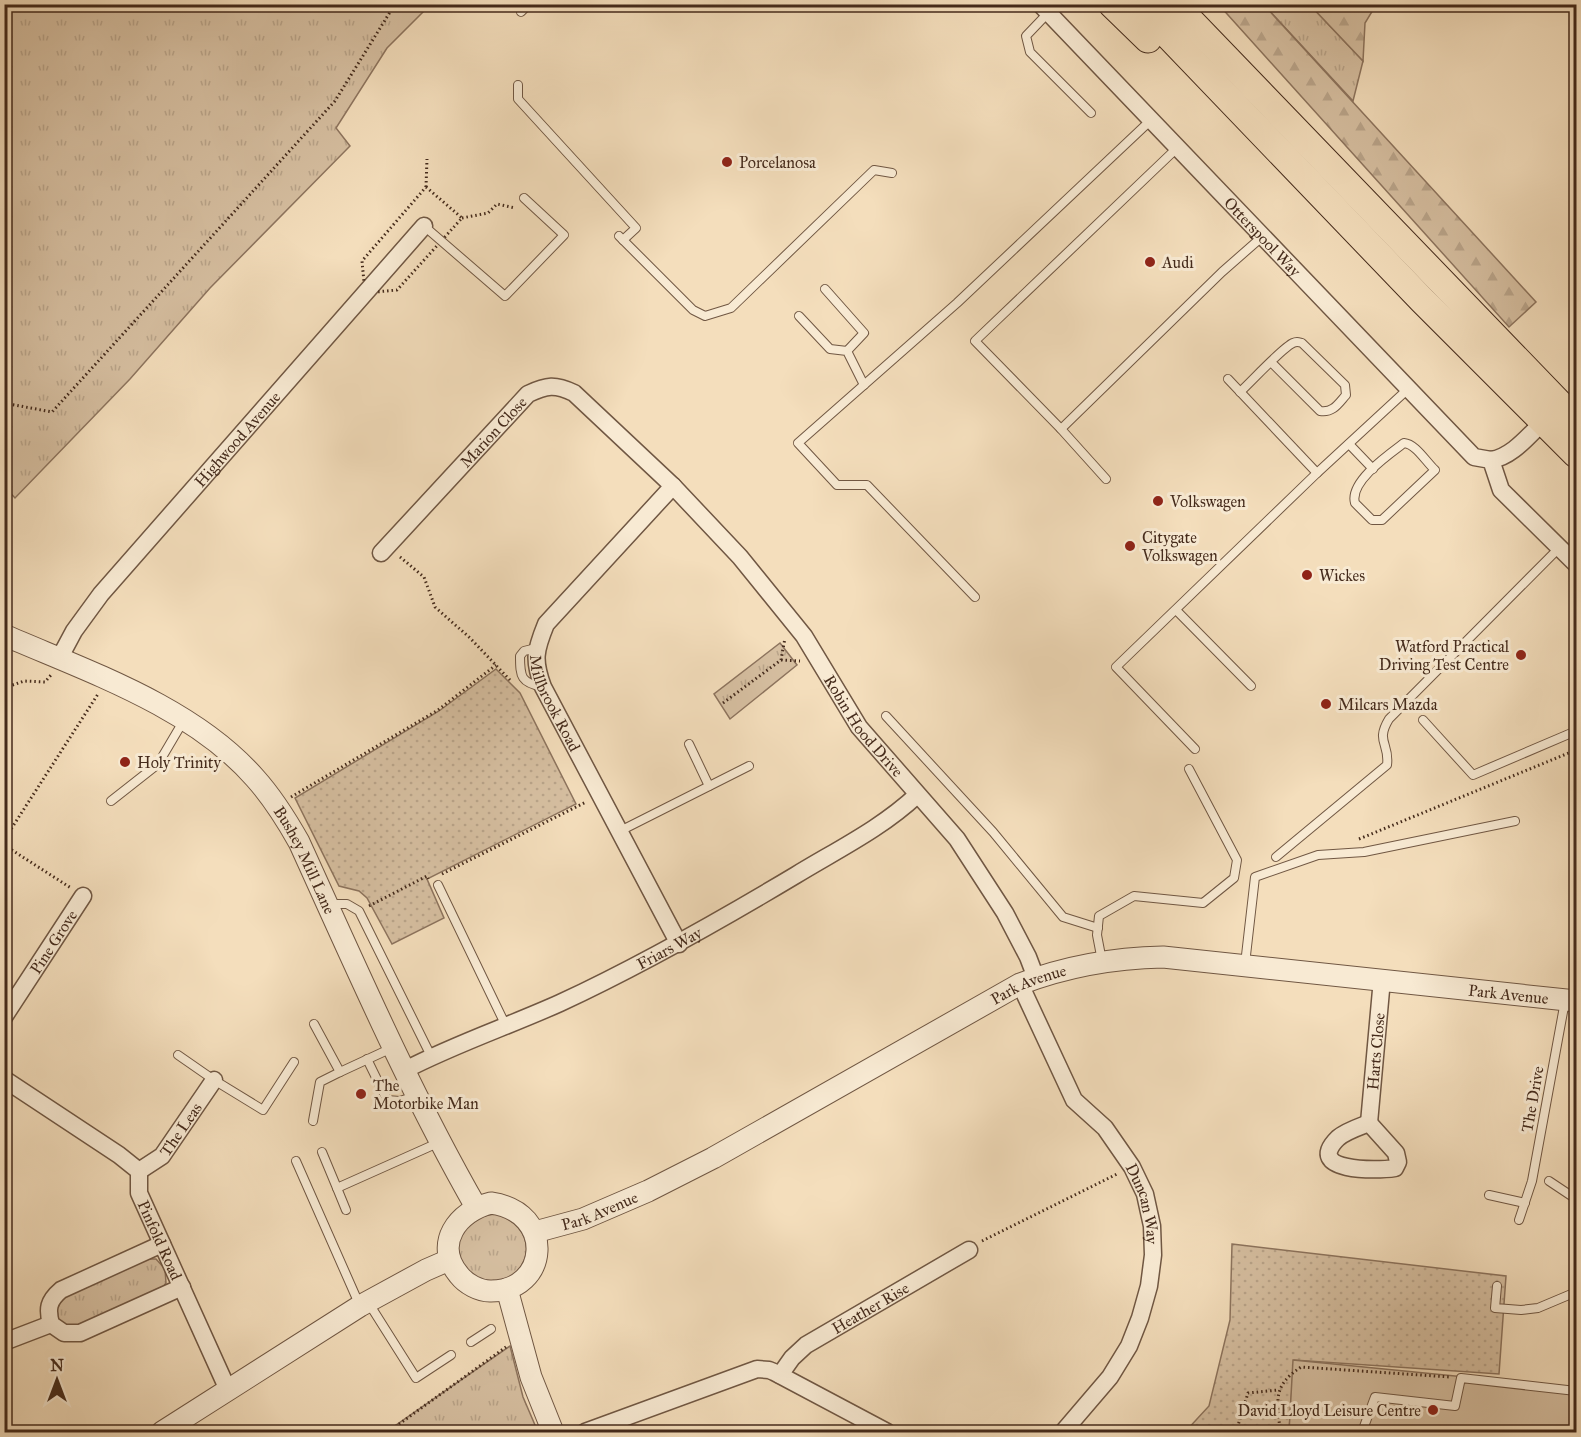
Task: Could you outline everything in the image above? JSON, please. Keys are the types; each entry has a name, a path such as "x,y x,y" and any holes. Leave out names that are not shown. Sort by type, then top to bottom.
{"highway":[{"path":"1112,4 1423,301"},
{"path":"1138,4 1423,301 1576,454"},
{"path":"1174,4 1576,421"},
{"path":"1197,4 1287,121"}],"street":[{"name":"Otterspool Way","path":"1043,9 1474,457 1491,460"},
{"name":"Highwood Avenue","path":"56,666 74,631 101,594 424,226"},
{"name":"Marion Close","path":"384,549 528,394 543,387 559,386 574,393 673,486"},
{"path":"1543,422 1500,459 1491,460 1494,473 1501,490 1576,564"},
{"name":"Robin Hood Drive","path":"673,486 740,557 790,618 804,636 859,727 957,839 1005,914 1028,957 1028,981"},
{"name":"Millbrook Road","path":"673,486 546,624 536,648 537,670 543,687 679,944"},
{"name":"Bushey Mill Lane","path":"6,639 56,666 110,682 184,720 225,749 254,776 277,805 299,842 417,1095 476,1207"},
{"name":"Friars Way","path":"405,1070 431,1056 506,1026 612,978 679,944 852,842 898,813 917,795"},
{"name":"Pine Grove","path":"4,1017 83,896"},
{"name":"Park Avenue","path":"535,1232 583,1219 654,1188 713,1158 1028,981 1102,961 1163,957 1571,1000"},
{"name":"Harts Close","path":"1368,1123 1382,980"},
{"name":"Duncan Way","path":"1028,981 1074,1100 1105,1128 1132,1167 1144,1194 1152,1226 1153,1255 1149,1286 1129,1346 1110,1377 1063,1432"},
{"path":"4,1079 119,1155 139,1171"},
{"name":"The Leas","path":"139,1171 162,1156 214,1080"},
{"name":"Pinfold Road","path":"139,1171 139,1193 228,1390"},
{"path":"491,1203 507,1205 520,1213 535,1232 537,1251 534,1266 525,1279 507,1289 485,1291 471,1285 459,1275 449,1260 452,1232 460,1219 476,1207 491,1203"},
{"path":"162,1244 61,1290 53,1297 47,1309 51,1324 64,1333 80,1333 182,1287"},
{"name":"Heather Rise","path":"780,1375 792,1358 806,1345 969,1250"},
{"path":"162,1432 364,1304 449,1260"},
{"path":"507,1289 531,1377 553,1432"},
{"path":"4,1342 51,1324"},
{"path":"585,1432 757,1369 769,1370 780,1375 887,1432"}],"lane":[{"path":"521,12 529,4"},
{"path":"1043,9 1026,36 1030,52 1091,113"},
{"path":"518,85 518,99 636,228 621,238 693,310 705,316 730,308 874,170 892,173"},
{"path":"975,597 867,484 837,484 798,443 957,303 1151,120"},
{"path":"1106,479 975,341 1177,148"},
{"path":"424,226 505,296 564,235 524,198"},
{"path":"1060,429 1222,272 1263,236"},
{"path":"825,289 864,333 847,351"},
{"path":"799,316 830,349 847,351"},
{"path":"1240,392 1271,362 1290,344 1296,341 1302,343 1344,385 1346,395 1333,410 1320,411 1271,362"},
{"path":"847,351 864,385"},
{"path":"1228,379 1317,473"},
{"path":"1195,749 1116,667 1317,473 1408,389"},
{"path":"1404,443 1414,447 1435,470 1382,520 1377,521 1367,516 1355,503 1353,497 1357,486 1373,469 1404,443"},
{"path":"1349,444 1373,469"},
{"path":"1276,857 1387,765 1387,753 1382,739 1383,728 1389,719 1560,547"},
{"path":"1176,610 1251,686"},
{"path":"886,716 993,832 1063,917 1098,928"},
{"path":"111,801 158,764 184,720"},
{"path":"1423,720 1473,775 1576,730"},
{"path":"689,744 709,786"},
{"path":"620,831 749,766"},
{"path":"1102,961 1097,935 1099,916 1134,896 1203,903 1234,878 1237,860 1189,770"},
{"path":"1245,965 1256,877 1318,855 1364,852 1515,821"},
{"path":"438,885 506,1026"},
{"path":"327,904 347,904 359,911 431,1056"},
{"name":"The Drive","path":"1519,1220 1532,1180 1571,1000"},
{"path":"314,1024 340,1072"},
{"path":"313,1121 321,1082 394,1046"},
{"path":"178,1055 263,1110 294,1062"},
{"path":"367,1059 387,1100 400,1101 417,1095"},
{"path":"337,1188 441,1142"},
{"path":"322,1152 346,1210"},
{"path":"296,1161 364,1304 416,1378 451,1355"},
{"path":"1549,1180 1576,1199"},
{"path":"1489,1195 1525,1203"},
{"path":"1497,1286 1495,1308 1521,1310 1538,1308 1576,1293"},
{"path":"471,1342 491,1329"},
{"path":"1362,1432 1375,1397 1455,1406 1461,1378 1576,1391"}],"path":[{"path":"4,403 52,412 335,101 395,4"},
{"path":"426,187 427,159"},
{"path":"462,218 488,213 497,204 516,208 524,198"},
{"path":"384,549 424,577 435,607 470,638 513,682"},
{"path":"723,703 781,660 790,618"},
{"path":"277,805 438,710 496,665"},
{"path":"4,688 24,681 45,682 56,666"},
{"path":"4,840 97,694 110,682"},
{"path":"1351,842 1576,750"},
{"path":"359,911 427,876 429,880 601,795"},
{"path":"4,845 83,896"},
{"path":"969,1250 983,1240 1132,1167"},
{"path":"388,1432 520,1337"},
{"path":"1280,1432 1278,1390 1288,1375 1300,1367 1461,1378"},
{"path":"1236,1432 1248,1393 1278,1390"}],"green space":[{"path":"4,5 430,5 387,48 336,128 350,146 210,288 130,379 15,498 4,486"},
{"path":"1219,5 1264,5 1536,302 1509,327"},
{"path":"1264,5 1310,5 1363,61 1353,101"},
{"path":"1310,5 1376,5 1365,23 1363,61"},
{"path":"780,643 797,665 730,719 714,694"},
{"path":"496,669 520,693 576,804 427,879 444,918 392,944 367,898 359,891 339,886 295,798 439,711"},
{"path":"497,1214 514,1223 520,1230 526,1245 526,1254 517,1272 506,1281 493,1283 480,1279 470,1272 462,1262 458,1250 459,1238 468,1227 481,1217"},
{"path":"1232,1244 1506,1276 1499,1374 1294,1360 1289,1432 1185,1432 1209,1406 1230,1320"},
{"path":"147,1259 156,1259 165,1269 166,1283 161,1290 75,1326 61,1324 57,1318 57,1301 62,1296"},
{"path":"510,1346 523,1397 538,1432 386,1432"},
{"name":"David Lloyd Leisure Centre","path":"1293,1360 1576,1388 1576,1432 1289,1432"}],"place":[{"name":"Porcelanosa","path":"727,162"},
{"name":"Audi","path":"1150,262"},
{"name":"Volkswagen","path":"1158,501"},
{"name":"Citygate Volkswagen","path":"1130,546"},
{"name":"Wickes","path":"1307,575"},
{"name":"Watford Practical Driving Test Centre","path":"1521,655"},
{"name":"Milcars Mazda","path":"1326,704"},
{"name":"Holy Trinity","path":"125,762"},
{"name":"The Motorbike Man","path":"361,1094"},
{"name":"David Lloyd Leisure Centre","path":"1433,1410"}]}
